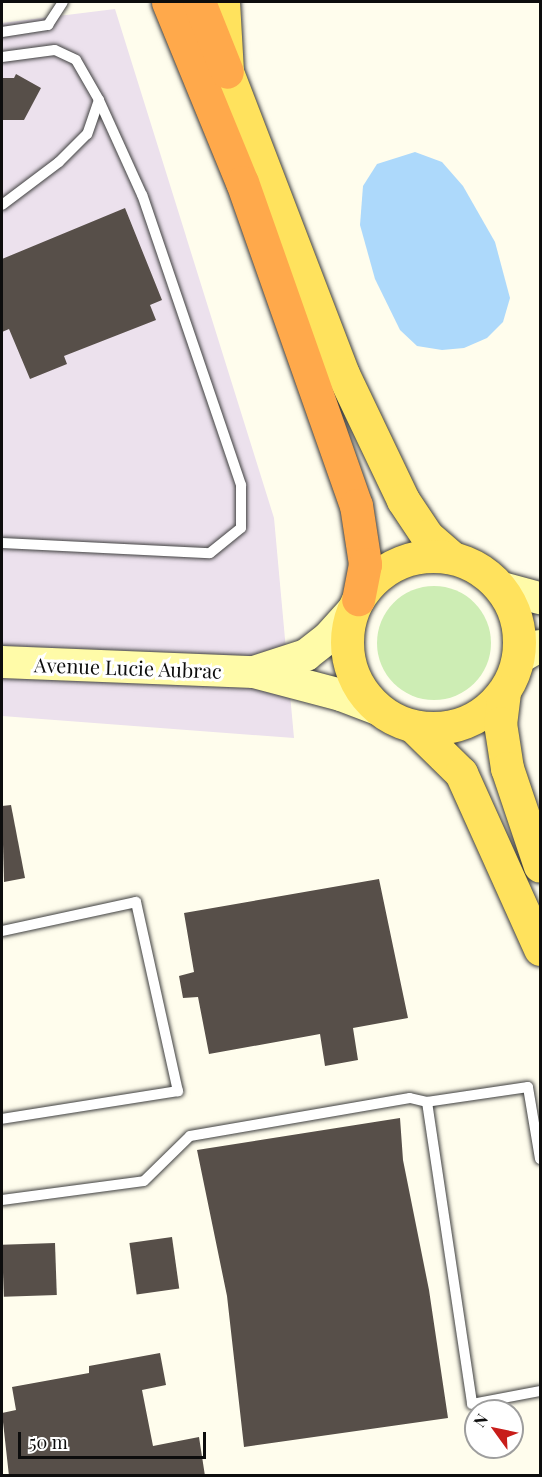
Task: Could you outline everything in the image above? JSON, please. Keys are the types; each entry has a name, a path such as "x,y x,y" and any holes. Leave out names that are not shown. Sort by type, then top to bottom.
{"highway":[{"path":"168,2 242,182 356,505 365,564 355,604"},
{"path":"199,2 227,72"}],"main road":[{"path":"223,2 227,72 343,374 403,500 427,536 451,557"},
{"path":"414,727 439,729 464,723 487,710 504,692 530,652 520,633 514,610 502,588 479,568 451,557 424,556 398,563 375,578 355,604 347,636 349,663 360,689 378,709 414,727 461,773 540,949"},
{"path":"504,692 500,723 507,768 540,866"}],"street":[{"path":"502,588 540,598"},
{"name":"Avenue Lucie Aubrac","path":"254,672 306,655 328,638 355,604"},
{"name":"Avenue Lucie Aubrac","path":"2,662 254,672 341,694 378,709"}],"lane":[{"path":"2,32 48,26 63,2"},
{"path":"2,57 55,50 76,60 99,100 142,195 241,485 241,528 210,553 2,543"},
{"path":"2,205 59,162 87,134 99,100"},
{"path":"2,931 136,902 178,1091 2,1119"},
{"path":"2,1200 144,1181 190,1136 410,1098 427,1102 528,1086 540,1160"},
{"path":"427,1102 472,1404 540,1391"}],"shaded area":[{"path":"115,9 274,518 294,738 2,716 2,23"}],"green space":[{"path":"434,586 456,590 474,603 487,621 491,643 487,665 474,683 456,696 434,700 412,696 394,683 381,665 377,643 381,621 394,603 412,590"}],"water":[{"path":"415,152 442,162 463,186 495,242 510,298 503,322 487,338 464,348 442,350 417,346 400,330 375,279 360,225 363,186 377,164"}],"building":[{"path":"16,74 41,88 24,120 2,120 2,78 14,78"},
{"path":"125,208 162,300 150,305 156,320 64,356 67,364 30,379 9,329 2,332 2,259"},
{"path":"11,805 25,878 4,882 2,806"},
{"path":"379,879 408,1018 353,1028 358,1060 325,1066 320,1034 209,1054 198,997 183,998 179,976 194,972 184,913"},
{"path":"400,1118 403,1160 429,1290 448,1418 244,1447 227,1296 197,1150"},
{"path":"172,1237 179,1288 137,1294 129,1243"},
{"path":"55,1243 57,1295 4,1297 2,1245"},
{"path":"160,1353 166,1385 142,1390 153,1446 199,1437 205,1476 9,1476 2,1413 16,1410 12,1387 89,1373 89,1366"}]}
